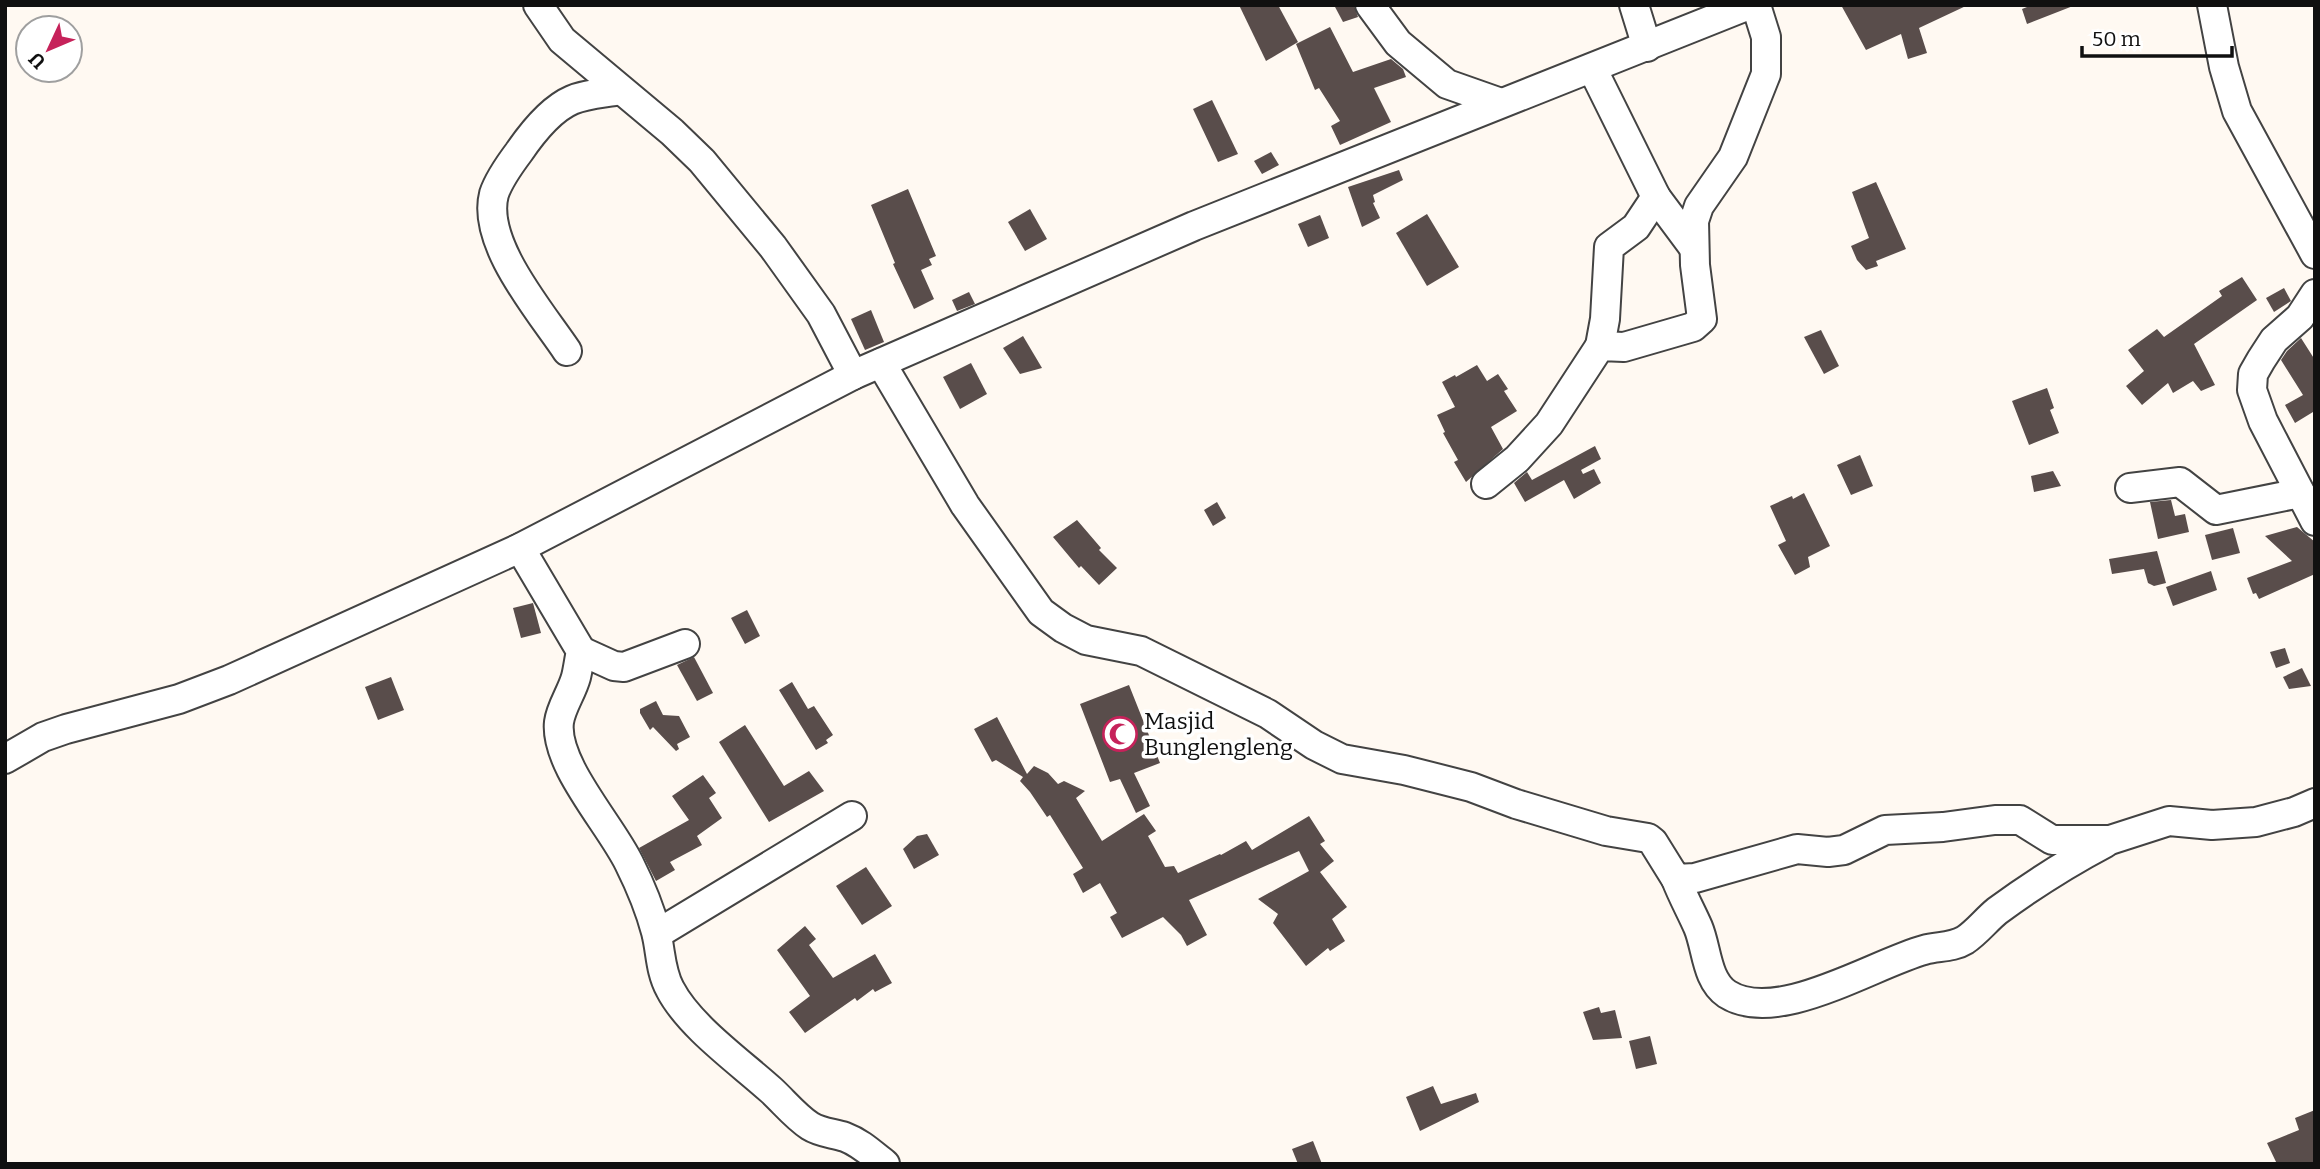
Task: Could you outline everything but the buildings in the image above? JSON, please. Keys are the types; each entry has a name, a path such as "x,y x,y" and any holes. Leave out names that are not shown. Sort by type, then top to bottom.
{"street":[{"path":"538,5 562,40 673,132 702,161 774,247 821,314 853,375"},
{"path":"1370,5 1398,43 1447,84 1500,103"},
{"path":"1634,5 1647,47"},
{"path":"5,759 54,733 92,720 179,699 229,680 520,548 853,375 1124,255 1749,5"},
{"path":"1600,346 1624,347 1685,330 1701,322 1692,231 1699,206 1733,157 1766,75 1766,37 1756,5"},
{"path":"2212,5 2224,67 2237,111 2315,254"},
{"path":"1592,68 1656,197 1694,248"},
{"path":"567,351 526,291 500,246 492,217 495,193 530,136 550,116 572,100 620,90"},
{"path":"1486,484 1517,459 1549,424 1600,346 1605,319 1609,247 1636,227 1656,197"},
{"path":"2310,317 2274,340 2253,374 2252,390 2263,421 2315,521"},
{"path":"881,363 965,505 1041,612 1086,640 1142,651 1268,714 1314,746 1342,759 1471,787 1516,804 1593,827 1648,838 1676,879 1699,930 1705,957 1715,979 1725,993 1739,1000 1762,1004 1804,995 1924,950 1956,944 1967,939 1993,914 2028,888 2110,840 2169,821 2212,825 2256,822 2294,812 2315,803"},
{"path":"2130,488 2180,482 2216,510 2300,493"},
{"path":"520,548 581,651 614,666 624,667 685,644"},
{"path":"581,651 576,678 559,719 562,749 567,762 629,862 657,934 660,963 670,989 685,1010 728,1055 769,1088 807,1124 863,1146 885,1164"},
{"path":"657,934 852,816"},
{"path":"1676,879 1695,878 1797,849 1844,850 1885,830 1943,827 1995,820 2020,820 2052,840 2110,840"}],"place":[{"name":"Masjid Bunglengleng","path":"1120,734"}]}
